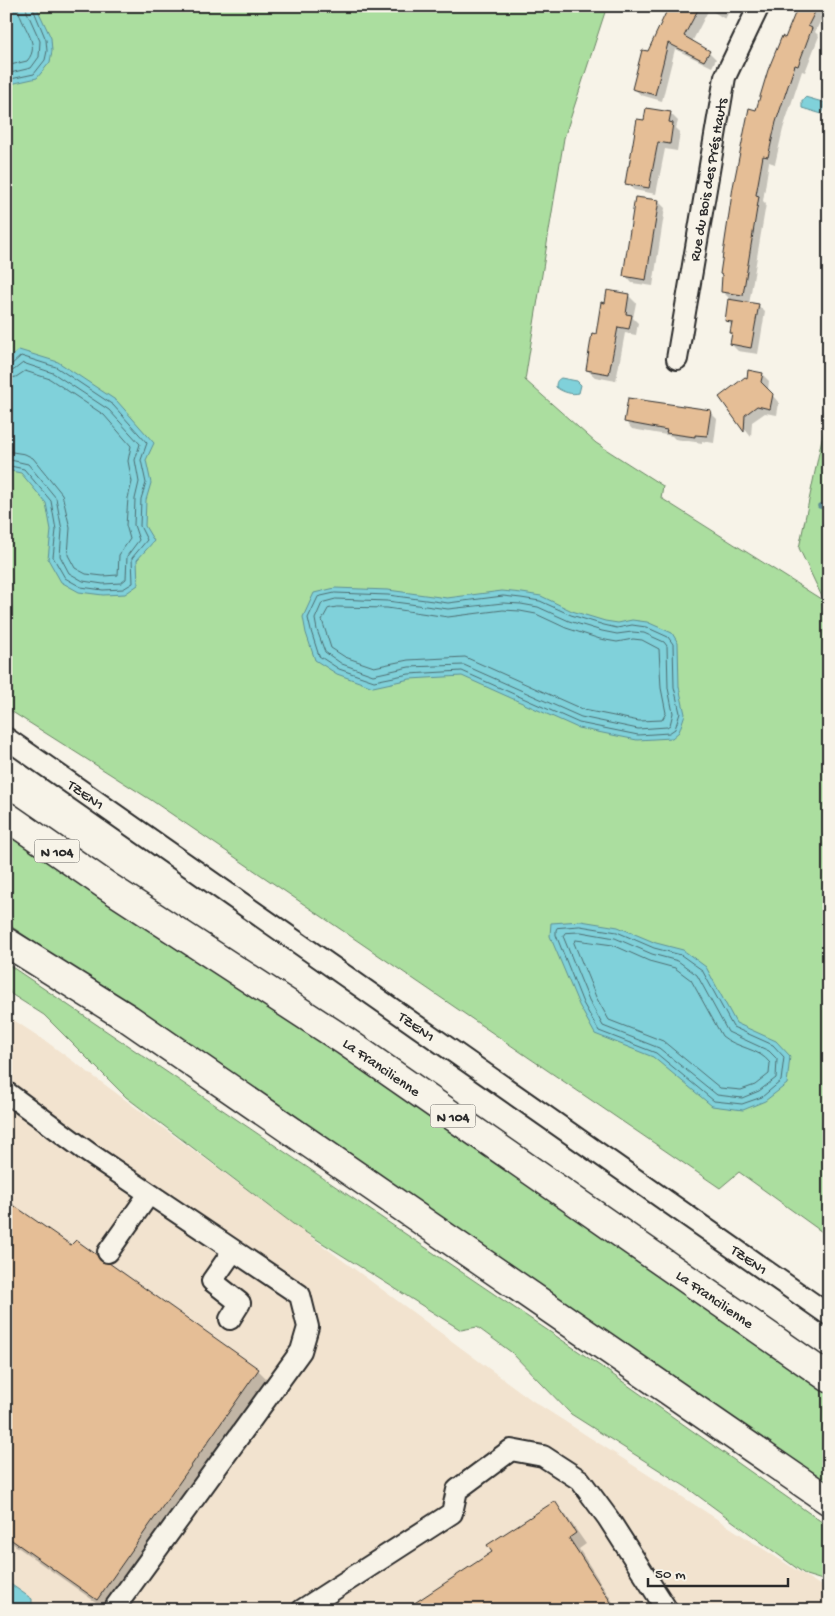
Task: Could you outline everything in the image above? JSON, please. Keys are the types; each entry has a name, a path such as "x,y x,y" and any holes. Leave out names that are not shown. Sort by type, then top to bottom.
{"highway":[{"name":"La Francilienne","path":"6,816 107,886 345,1041 829,1378"},
{"path":"6,942 145,1030 829,1501"}],"street":[{"name":"Rue du Bois des Prés Hauts","path":"677,359 725,77 759,6"},
{"name":"TZEN1","path":"6,738 829,1315"},
{"path":"6,1092 89,1153 300,1295 308,1328 301,1351 113,1610"},
{"path":"108,1252 149,1194"},
{"path":"230,1318 240,1303 212,1281 233,1250"},
{"path":"302,1610 452,1513 457,1490 512,1450 543,1456 580,1480 608,1518 667,1610"}],"shaded area":[{"path":"6,1015 47,1042 533,1401 829,1591 829,1610 6,1610"}],"green space":[{"path":"6,6 607,6 564,138 525,380 596,443 663,486 661,498 824,601 799,548 829,405 829,1237 739,1172 720,1188 151,800 6,708"},
{"path":"6,828 171,938 471,1144 829,1395 829,1483 759,1438 303,1122 6,923"},
{"path":"6,963 609,1372 829,1527 829,1582 806,1575 686,1487 571,1414 511,1352 477,1327 461,1330 297,1227 126,1097 44,1015 11,994 6,984"}],"water":[{"path":"6,6 36,6 51,38 52,51 50,62 37,78 6,85"},
{"path":"805,97 826,103 822,114 802,108 802,100"},
{"path":"19,350 58,362 117,401 154,443 146,460 151,483 146,500 145,526 154,541 137,560 138,585 125,594 103,595 79,592 61,582 48,559 51,530 46,503 21,473 6,470 6,362"},
{"path":"561,378 577,381 581,385 579,393 567,393 556,387 557,381"},
{"path":"335,588 388,590 447,598 502,591 522,593 541,596 572,611 605,621 618,623 632,620 647,622 672,633 678,643 679,687 685,714 679,732 672,738 637,740 578,728 462,676 410,679 373,687 337,674 315,660 303,617 314,593"},
{"path":"581,921 618,927 656,943 683,950 706,967 736,1023 776,1041 790,1056 787,1084 765,1101 743,1110 712,1106 653,1057 595,1034 579,1005 550,936 551,923"},
{"path":"6,1581 32,1599 32,1606 26,1610 6,1610"}],"building":[{"path":"669,6 700,6 684,36 710,51 704,61 668,43 655,95 632,89 642,50 648,51"},
{"path":"798,6 818,6 808,26 812,28 798,66 795,65 776,122 768,157 763,156 756,195 759,196 743,295 721,292 722,275 720,274 733,187 749,108 756,110 768,70 782,36 785,38"},
{"path":"646,108 671,112 669,122 673,123 670,144 658,142 649,188 625,184 637,119 644,120"},
{"path":"635,197 659,200 646,280 623,276"},
{"path":"607,290 629,294 626,314 632,315 629,329 618,327 609,374 586,370 592,333 596,334 601,302 605,303"},
{"path":"728,299 759,304 751,348 730,344 732,322 725,321"},
{"path":"748,370 763,373 761,382 773,394 770,409 757,406 745,415 744,432 719,397 745,377 747,378"},
{"path":"628,398 711,410 707,436 695,435 695,437 666,433 667,430 624,422"},
{"path":"6,1200 71,1245 76,1240 97,1255 102,1262 109,1263 259,1369 97,1600 6,1536"},
{"path":"555,1501 576,1533 569,1538 616,1610 404,1610 492,1552 487,1545"}],"waterway":[{"path":"820,506 829,506"}]}
